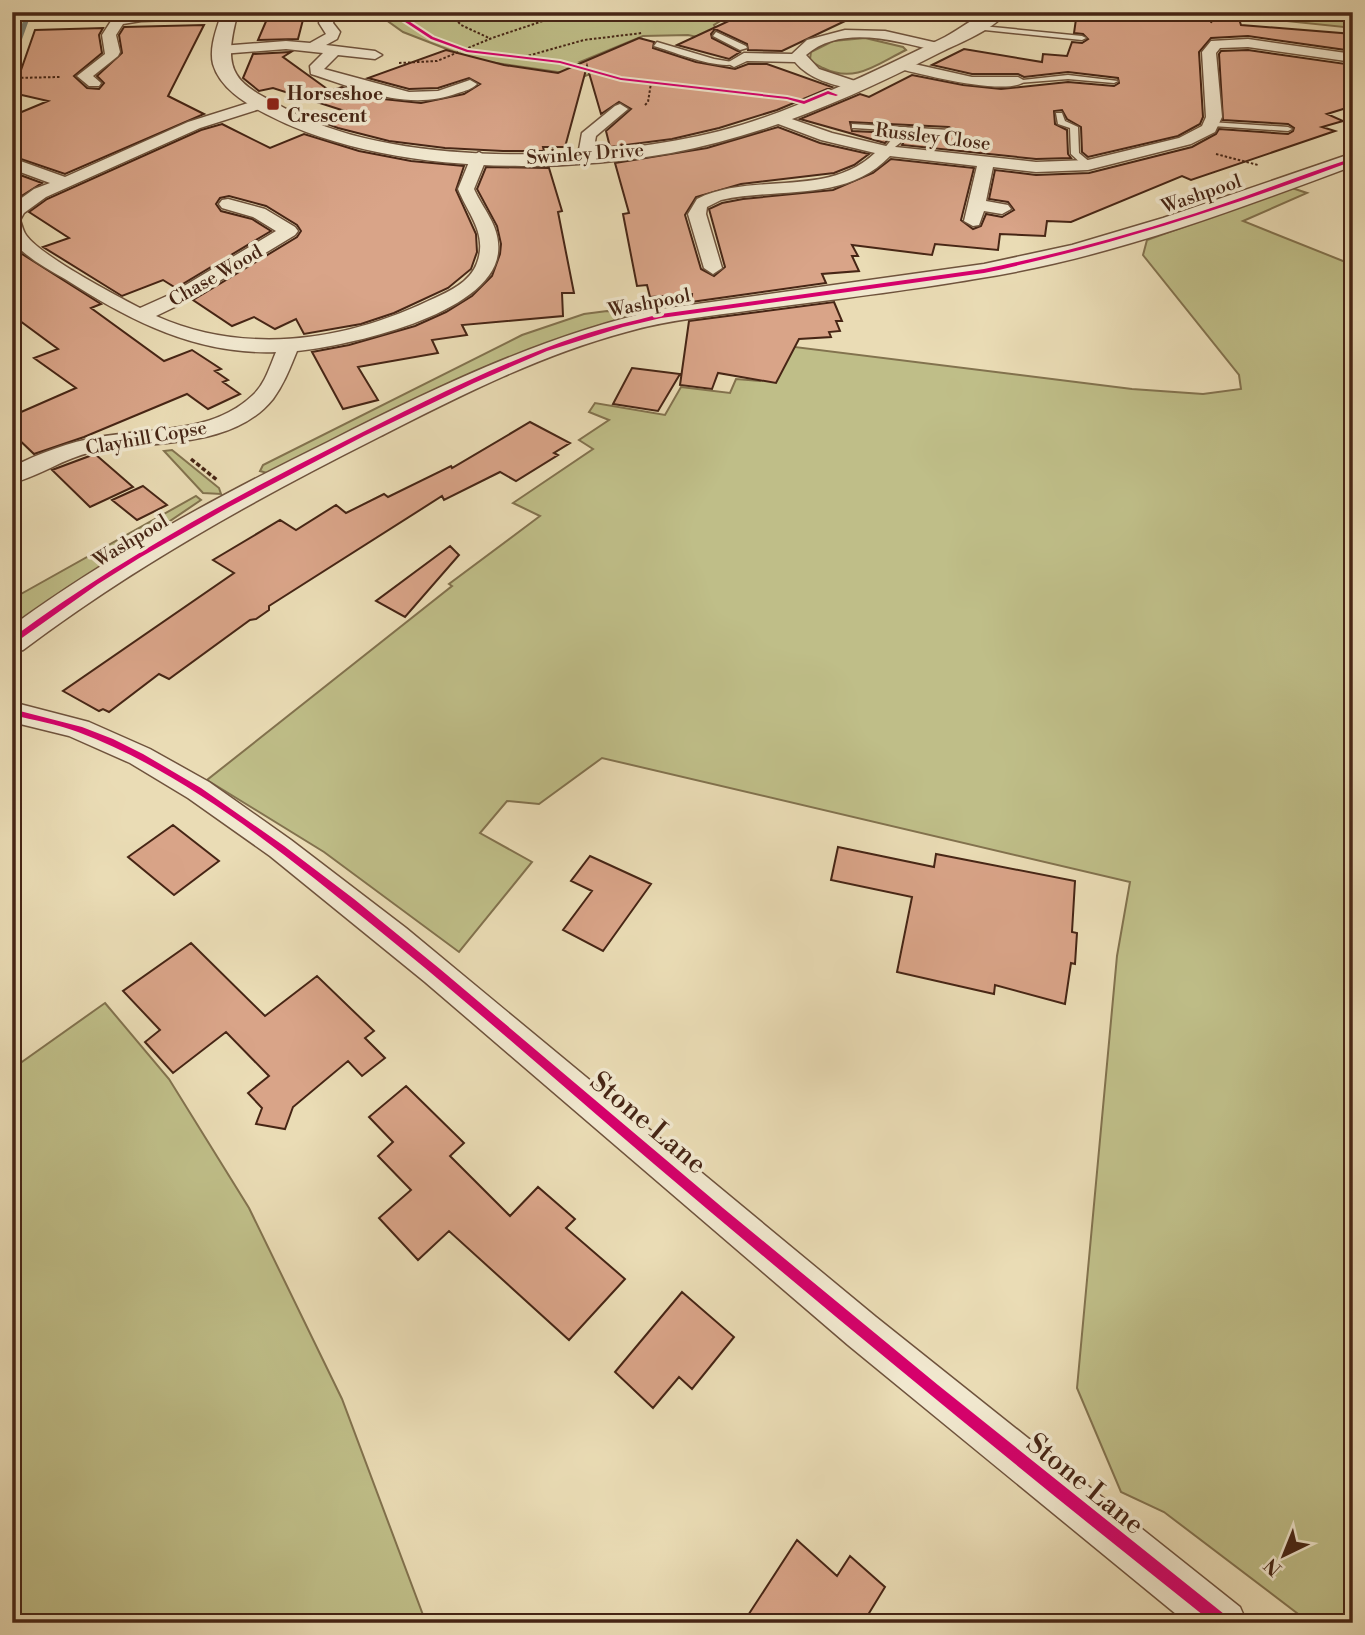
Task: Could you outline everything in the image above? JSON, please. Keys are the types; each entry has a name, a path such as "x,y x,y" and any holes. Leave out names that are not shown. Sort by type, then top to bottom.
{"street":[{"path":"312,48 332,36 333,32 326,23 329,12"},
{"name":"Swinley Drive","path":"221,50 221,64 229,78 261,104 291,120 351,140 407,150 479,157 586,155 696,142 778,119 901,65 999,12"},
{"path":"62,77 89,79 111,56 113,52 109,35 120,20 141,17 230,13 221,50 279,45 375,55"},
{"path":"845,20 851,34"},
{"path":"799,58 801,51 810,44 851,34 886,35 937,47"},
{"path":"1213,124 1209,59 1212,46 1216,44 1248,43 1353,58"},
{"path":"334,51 317,66 316,71 393,95 429,97 470,84"},
{"path":"740,56 799,58 818,72 856,86"},
{"path":"901,65 972,81 1018,80"},
{"path":"261,104 203,122 138,152 64,181 27,201 14,231 71,275 140,316 164,327 221,342 289,346 339,340 384,328 460,292 482,277 489,254 487,225 466,189 479,157"},
{"path":"586,155 588,136 620,109"},
{"name":"Russley Close","path":"778,119 827,137 886,151 1036,167 1088,165 1199,136 1213,124"},
{"path":"733,253 711,262 697,214 698,207 707,199 838,181 866,170 886,151"},
{"name":"Washpool","path":"12,642 112,571 240,498 464,384 532,353 591,332 698,310 916,281 1031,262 1127,237 1353,159"},
{"path":"986,162 974,213 1002,209"},
{"path":"12,163 64,181"},
{"name":"Chase Wood","path":"140,316 176,299 289,231 259,213 229,204"},
{"path":"289,231 312,231"},
{"name":"Clayhill Copse","path":"12,476 82,447 209,427 254,405 266,393 289,346"},
{"name":"Stone Lane","path":"12,712 79,729 123,748 234,813 356,905 464,993 896,1360 1224,1623"}],"lane":[{"path":"975,27 1083,38"},
{"path":"657,44 721,63 740,56 716,34"},
{"path":"1018,80 1068,77 1114,81"},
{"path":"1059,115 1061,122 1074,127 1075,154 1088,165"},
{"path":"1213,124 1288,129"},
{"path":"855,126 949,132"},
{"path":"886,151 905,129"}],"path":[{"path":"449,12 460,25 490,38"},
{"path":"375,55 370,60 421,65 444,61 490,38 570,12"},
{"path":"520,58 584,40 643,33"},
{"path":"450,46 484,54"},
{"path":"506,57 550,60"},
{"path":"12,78 62,77"},
{"path":"637,81 663,85"},
{"path":"1171,144 1303,177"},
{"path":"168,435 171,443 240,498"}],"shaded area":[{"path":"12,12 31,12 12,66"},
{"path":"375,12 769,12 746,22 727,17 714,25 717,32 702,38 688,35 643,36 580,62 602,70 585,76 475,60 403,32"},
{"path":"1201,12 1353,12 1353,28"},
{"path":"865,38 906,50 856,73 835,72 810,59 811,52 833,41"},
{"path":"1292,188 1307,193 1243,221 1353,265 1353,1623 1310,1623 1164,1512 1121,1492 1077,1388 1117,956 1130,882 602,758 539,804 507,801 480,833 532,862 459,952 324,852 207,780 452,586 449,584 540,516 513,503 593,449 579,440 609,420 589,412 595,403 665,415 681,387 730,393 736,379 760,381 779,345 1132,389 1203,394 1241,389 1239,375 1143,255 1147,240"},
{"path":"607,311 635,314 267,473 260,471 263,465 522,335 584,314"},
{"path":"172,450 219,488 221,494 203,493 164,451"},
{"path":"196,496 201,500 12,628 12,599"},
{"path":"105,1003 169,1079 249,1208 342,1399 426,1623 12,1623 12,1069"}],"building":[{"path":"270,12 305,12 298,39 258,40"},
{"path":"748,12 864,12 782,51 748,50 747,44 715,29 711,34 712,38 740,52 729,59 677,45"},
{"path":"1077,12 1162,12 1239,19 1241,25 1353,34 1353,51 1248,36 1211,38 1199,52 1203,117 1200,124 1178,136 1088,157 1082,152 1081,127 1067,119 1062,110 1054,111 1055,124 1067,130 1068,154 1071,158 1036,159 902,145 908,135 950,136 955,131 949,127 850,122 852,131 894,133 885,143 800,119 860,94 869,97 912,75 1001,89 1068,82 1114,86 1119,83 1118,78 1068,72 1024,77 1018,74 972,74 932,65 964,49 1042,62 1043,54 1067,56 1072,42 1082,43 1088,39 1083,34 1074,33"},
{"path":"204,25 168,96 204,114 65,174 12,156 12,116 48,101 13,93 35,30 103,28 99,35 102,53 74,76 87,88 99,89 104,83 97,76 122,53 119,35 124,27"},
{"path":"639,38 654,42 653,48 696,62 735,69 748,64 767,64 832,87 777,110 719,128 672,139 610,147 606,131 631,109 619,102 601,114 587,66 565,147 543,147 544,151 503,151 389,141 338,128 327,124 351,113 273,88 259,91 243,78 253,54 291,52 283,57 330,91 342,87 383,99 421,103 464,94 480,84 469,78 438,88 409,89 368,78 446,50 504,65 558,73"},
{"path":"1248,50 1353,65 1353,106 1327,114 1343,121 1322,127 1335,131 1191,180 1182,176 1071,222 1047,221 1045,236 1000,234 998,250 935,244 932,255 852,245 858,256 852,256 859,271 822,274 826,283 691,302 692,294 650,297 647,285 637,286 623,214 629,213 615,163 707,148 778,127 820,143 869,154 854,165 834,173 741,184 696,197 685,215 701,269 714,276 725,267 709,209 743,199 833,190 873,173 891,159 974,168 961,220 973,229 981,226 986,214 1002,217 1014,210 1008,202 989,199 995,170 1036,175 1089,173 1192,147 1216,134 1219,129 1288,134 1294,128 1288,124 1223,120 1219,54 1221,51"},
{"path":"222,124 270,148 304,134 359,151 411,161 464,166 456,190 476,234 477,252 471,269 448,288 394,313 361,324 304,334 296,319 275,329 254,317 232,326 193,300 297,237 301,231 297,225 266,206 229,196 220,198 216,204 221,211 252,219 271,231 176,288 163,280 122,296 43,247 69,238 29,212 47,199 201,130"},
{"path":"486,167 549,168 562,211 558,212 574,293 562,293 563,316 462,325 467,335 432,340 438,353 358,367 378,400 343,409 312,352 349,345 415,326 472,296 492,276 501,244 497,226 477,189"},
{"path":"12,172 42,183 12,202"},
{"path":"22,254 101,304 91,308 164,361 192,350 221,369 215,371 228,380 223,382 240,394 208,409 187,394 84,437 34,454 12,433 12,416 76,388 34,358 58,349 12,315 12,258"},
{"path":"834,302 842,321 836,321 840,331 829,332 831,337 799,339 776,383 718,373 712,389 680,385 689,321"},
{"path":"632,368 680,374 658,411 613,404"},
{"path":"530,422 570,443 554,453 558,455 516,481 500,472 444,500 442,496 269,606 269,610 250,620 169,679 159,674 109,712 103,709 99,711 63,691 234,573 213,560 280,520 296,530 336,505 346,513 384,494 388,497 451,466 452,468"},
{"path":"95,454 133,487 90,507 52,470"},
{"path":"143,486 167,505 137,520 112,500"},
{"path":"450,546 459,555 405,617 376,601"},
{"path":"173,825 219,861 174,895 128,857"},
{"path":"838,847 934,867 936,854 1075,881 1072,932 1077,933 1075,964 1071,963 1065,1004 995,985 994,994 897,972 912,897 831,880"},
{"path":"590,856 651,884 603,951 563,930 592,891 571,881"},
{"path":"191,943 265,1016 317,976 374,1031 365,1038 385,1058 362,1076 348,1061 293,1107 285,1129 256,1124 262,1108 248,1093 269,1076 226,1032 173,1073 145,1042 160,1030 123,991"},
{"path":"406,1086 464,1143 450,1156 510,1216 538,1187 575,1219 566,1228 625,1279 569,1340 449,1231 418,1260 379,1218 411,1190 378,1156 393,1142 369,1117"},
{"path":"682,1292 734,1337 692,1389 679,1377 653,1408 615,1372"},
{"path":"797,1540 837,1576 850,1556 885,1587 863,1623 743,1623"}],"waterway":[{"path":"12,59 28,17 33,12"}],"cycle path":[{"path":"392,12 432,38 467,51 560,62 621,79 787,98 804,103 828,92 836,95"},
{"path":"12,642 95,583 227,505 435,399 545,350 621,325 661,316 984,271 1078,250 1171,223 1353,159"},
{"path":"12,712 79,729 140,756 198,790 281,848 437,972 862,1331 1224,1623"}],"place":[{"name":"Horseshoe Crescent","path":"273,104"}]}
